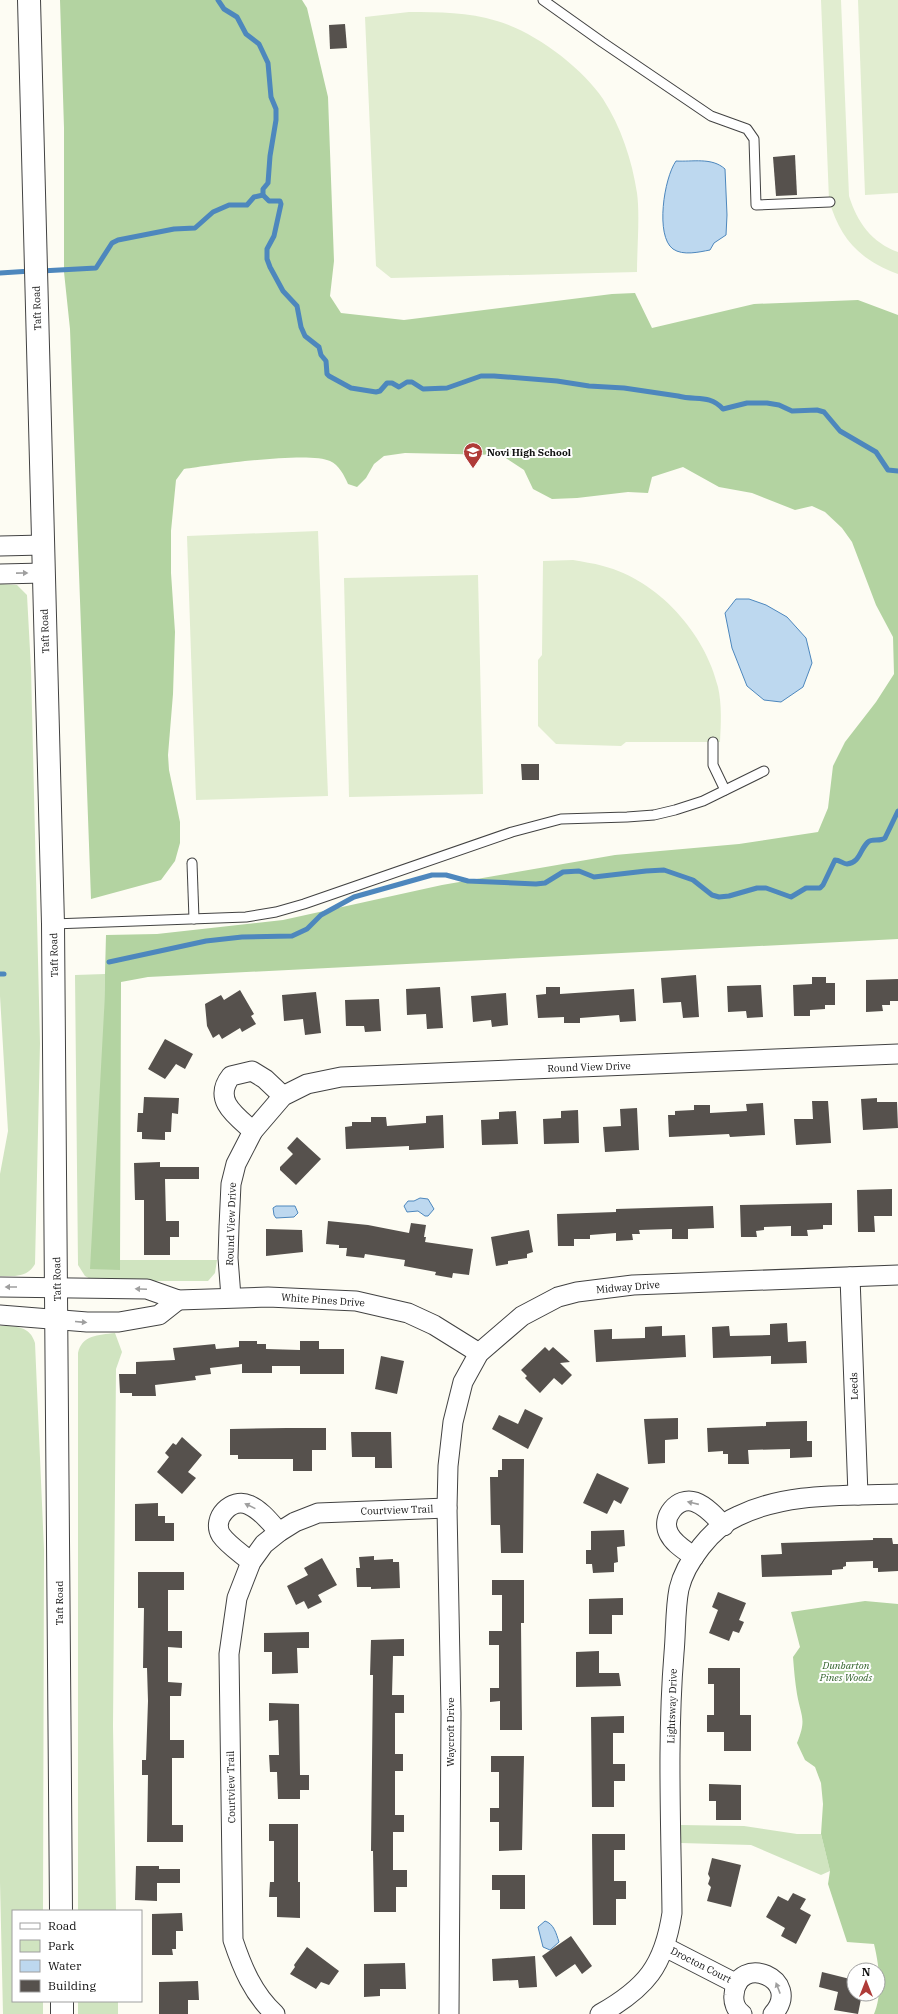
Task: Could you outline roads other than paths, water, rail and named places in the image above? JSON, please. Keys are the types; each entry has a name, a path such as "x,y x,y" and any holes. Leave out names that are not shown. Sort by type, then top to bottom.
{"street":[{"name":"Taft Road","path":"29,0 53,924 61,1910"},
{"path":"0,546 43,545"},
{"path":"0,574 44,573"},
{"name":"Round View Drive","path":"231,1297 228,1258 231,1184 236,1164 253,1131 283,1096 307,1084 341,1077 898,1054"},
{"path":"253,1131 231,1111 226,1104 224,1096 225,1085 231,1076 252,1071 265,1079 283,1096"},
{"name":"Midway Drive","path":"450,1450 453,1422 462,1382 479,1353 522,1316 558,1297 577,1292 633,1285 898,1275"},
{"name":"Leeds","path":"850,1277 858,1495"},
{"name":"White Pines Drive","path":"0,1287 148,1289 178,1300 231,1297 331,1299 376,1304 415,1316 434,1325 479,1353"},
{"path":"0,1315 98,1323 119,1322 159,1315 178,1300"},
{"name":"Waycroft Drive","path":"449,2014 451,1713 447,1508 450,1450"},
{"name":"Lightsway Drive","path":"600,2014 626,1999 648,1976 662,1955 672,1913 670,1699 679,1590 690,1561 708,1538 736,1516 766,1504 811,1497 898,1494"},
{"path":"694,1557 680,1547 668,1533 666,1528 667,1517 672,1509 678,1504 688,1501 694,1502 706,1508 724,1526"},
{"path":"251,1562 220,1533 219,1522 225,1509 234,1504 249,1504 261,1513 279,1532"},
{"name":"Courtview Trail","path":"268,2012 250,1983 240,1963 233,1940 229,1654 237,1598 251,1562 264,1544 295,1522 318,1513 447,1508"},
{"name":"Drocton Court","path":"665,1947 737,1984"},
{"name":"Drocton Court","path":"742,2014 736,2006 734,1998 737,1984 749,1974 757,1972 772,1978 781,1992 778,2008 773,2014"},
{"path":"62,2002 62,2014"}],"lane":[{"path":"543,0 711,116 747,129 754,140 756,205 830,202"},
{"path":"712,742 713,765 725,790"},
{"path":"53,924 246,917 276,912 304,904 517,830 561,819 654,815 703,801 764,771"},
{"path":"192,863 194,919"}],"water":[{"path":"676,161 708,161 720,165 725,169 727,215 726,235 714,243 710,250 691,253 681,252 673,249 667,242 664,232 663,206 668,180"},
{"path":"736,599 749,599 766,605 787,617 806,638 812,663 803,687 781,702 764,700 747,686 732,648 725,613"},
{"path":"420,1198 428,1199 434,1209 428,1216 425,1216 418,1211 407,1212 404,1206 408,1201 414,1201"},
{"path":"276,1206 295,1206 298,1213 294,1217 276,1218 273,1208"},
{"path":"545,1921 553,1927 559,1942 550,1950 543,1947 538,1927"}],"waterway":[{"path":"218,0 224,9 237,17 246,34 259,44 268,63 271,97 276,109 276,120 270,156 268,183 263,189 263,195 269,201 280,201 281,204 274,236 267,249 267,259 283,291 297,306 301,327 305,336 319,347 321,355 326,361 327,374 329,376 351,388 376,392 380,391 387,383 392,383 399,387 407,382 412,382 423,389 447,388 481,376 494,376 557,381 589,386 624,388 702,399 713,401 723,409 747,403 767,403 779,405 792,411 817,410 824,412 840,431 876,452 888,470 898,471"},
{"path":"41,271 96,268 112,243 118,240 174,229 195,228 213,212 229,205 247,205 254,197 263,195"},
{"path":"0,273 31,271"},
{"path":"109,962 206,941 242,937 292,936 307,929 321,915 354,897 432,875 446,875 468,881 536,884 545,883 563,872 579,871 594,877 664,870 693,880 712,895 719,897 729,896 757,888 766,888 791,897 806,888 820,888 823,885 835,860 846,864 851,863 855,861 868,842 885,838 898,811"}],"place":[{"name":"Novi High School","path":"473,469"}],"park label":[{"name":"Dunbarton Pines Woods","path":"846,1670"}]}
